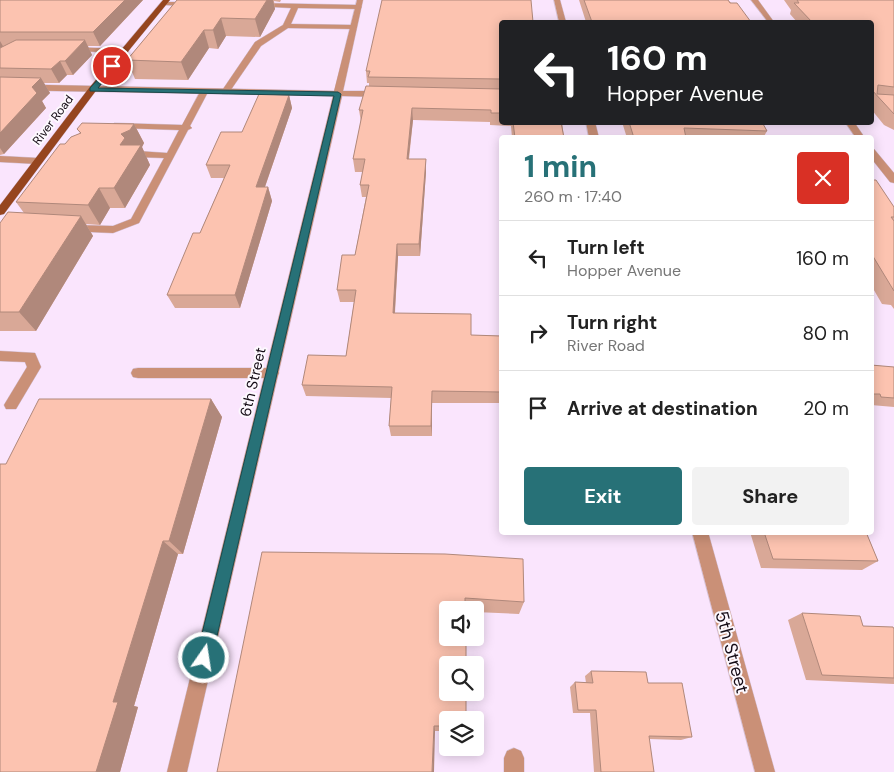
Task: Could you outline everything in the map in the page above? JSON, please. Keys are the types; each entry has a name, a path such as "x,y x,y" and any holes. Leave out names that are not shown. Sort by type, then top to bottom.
{"main road":[{"name":"River Road","path":"0,212 92,90 165,2"}],"street":[{"path":"557,0 562,20"},
{"path":"754,0 769,20"},
{"path":"165,2 202,4"},
{"path":"248,5 295,6 359,3"},
{"name":"6th Street","path":"177,772 359,3"},
{"path":"225,92 258,44 286,26 295,6"},
{"path":"286,26 354,27"},
{"path":"65,49 125,51"},
{"path":"0,87 395,95"},
{"path":"56,228 113,231 124,228 134,221 171,156 204,92"},
{"path":"112,125 186,128"},
{"path":"45,151 63,152"},
{"path":"137,154 171,156"},
{"path":"874,155 894,180"},
{"path":"0,159 38,161"},
{"path":"0,356 30,357 34,367 11,405"},
{"path":"138,373 272,372"},
{"name":"5th Street","path":"701,535 765,772"}],"building":[{"path":"0,0 125,0 93,32 0,32"},
{"path":"177,0 267,0 255,19 221,18 213,30 204,30 181,62 127,60"},
{"path":"382,0 531,0 533,20 499,20 499,79 368,77 370,71 366,71"},
{"path":"584,0 728,0 730,3 737,3 750,20 591,20"},
{"path":"797,0 894,0 894,87 878,85 877,94 894,95 894,114 874,92 874,20 810,20 794,3 799,3"},
{"path":"16,40 85,40 65,61 60,61 51,69 0,68 0,48"},
{"path":"0,77 41,78 32,87 37,93 0,133"},
{"path":"366,86 499,89 499,113 491,113 491,110 412,108 407,159 426,159 419,244 397,244 393,313 471,314 471,335 499,336 499,392 432,391 431,426 389,426 392,387 302,385 308,355 346,356 356,290 337,290 342,255 355,255 369,185 360,185 365,159 353,159 363,110 359,110"},
{"path":"259,94 289,95 256,187 268,187 235,295 167,295 193,233 200,233 230,165 206,165 221,132 242,132"},
{"path":"82,123 134,124 130,130 121,134 125,138 120,145 141,145 114,188 99,188 88,205 16,202 60,144 65,144 71,137 81,133 77,129"},
{"path":"513,125 562,125 563,135 515,135"},
{"path":"630,125 764,125 767,131 684,128 685,135 633,135"},
{"path":"874,180 876,180 894,207 894,217 891,217 894,221 894,291 874,258"},
{"path":"8,212 81,216 19,312 0,312 0,223"},
{"path":"874,365 894,367 894,398 881,397 880,394 874,394"},
{"path":"39,399 211,399 169,541 163,541 113,702 118,702 96,772 0,772 0,464 6,464"},
{"path":"765,535 867,535 878,561 773,559"},
{"path":"262,552 445,554 523,559 524,602 465,598 465,601 439,601 439,646 466,646 466,656 439,656 439,701 466,701 466,711 439,711 439,726 434,726 432,772 217,772"},
{"path":"802,613 860,616 863,626 893,627 894,678 822,675"},
{"path":"591,671 646,672 648,683 682,683 692,737 649,736 654,772 601,772 596,710 578,710 575,682 593,683"}],"route":[{"path":"112,66 92,90 338,94 204,658"}]}
